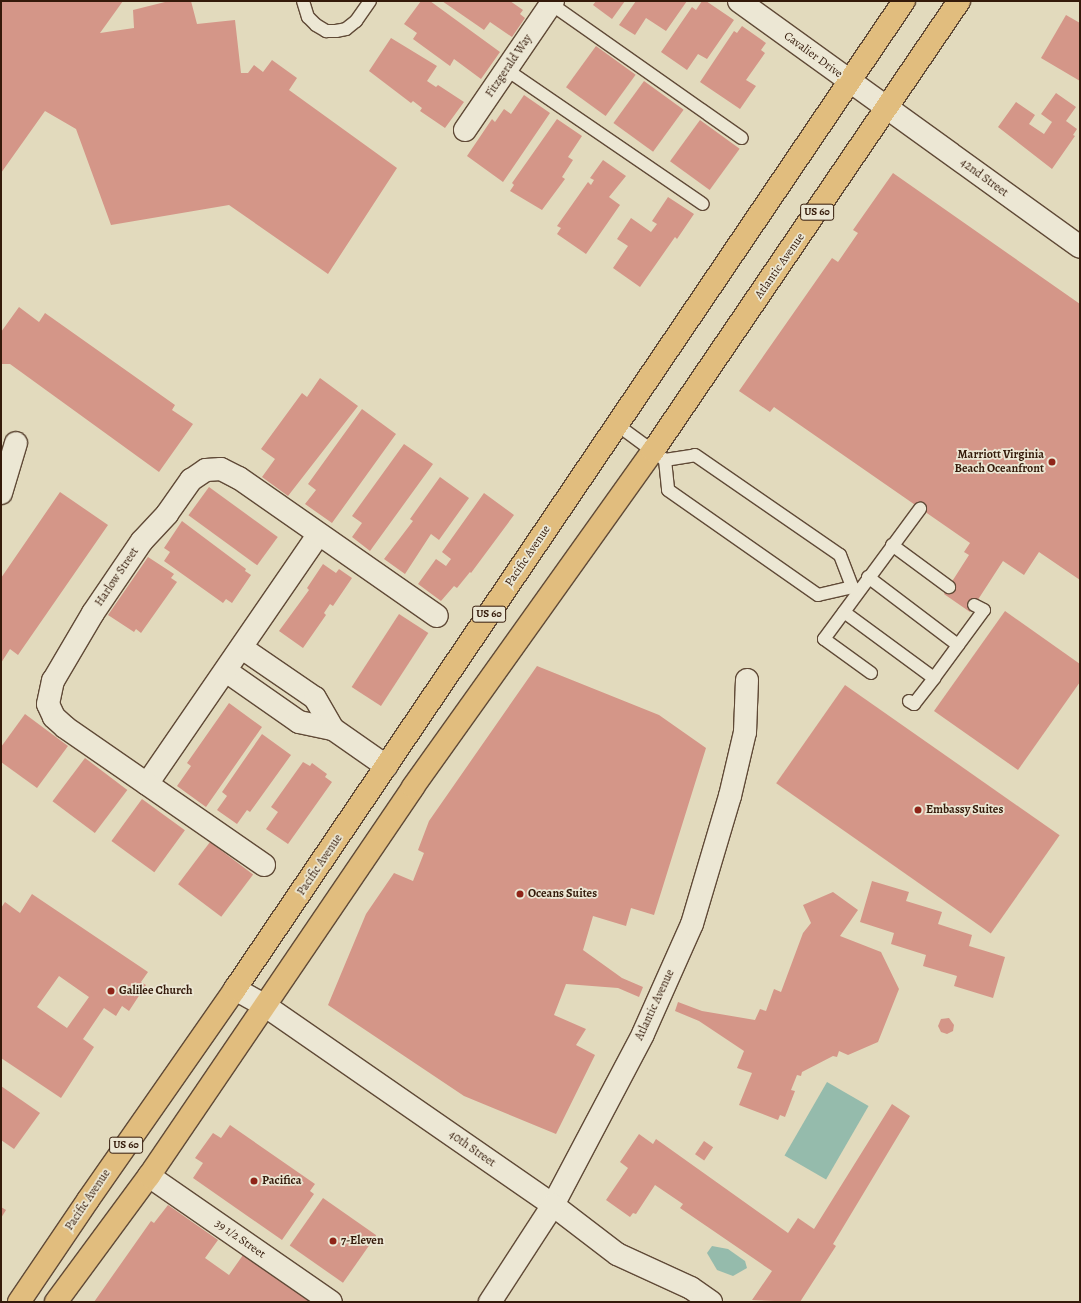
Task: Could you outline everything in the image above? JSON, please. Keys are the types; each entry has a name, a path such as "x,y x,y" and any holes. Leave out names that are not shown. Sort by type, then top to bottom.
{"highway":[{"name":"US 60","path":"616,424 904,1"},
{"name":"Atlantic Avenue","path":"659,455 959,1"},
{"name":"Pacific Avenue","path":"19,1302 235,989 616,424"},
{"name":"US 60","path":"56,1302 149,1176 267,1007 413,788 659,455"}],"street":[{"name":"Cavalier Drive","path":"738,1 888,108"},
{"name":"Fitzgerald Way","path":"465,130 552,2"},
{"name":"42nd Street","path":"888,108 1080,247"},
{"path":"1,493 16,443"},
{"name":"Harlow Street","path":"264,865 65,727 54,717 48,704 53,681 93,612 138,546 167,514 191,480 215,468 239,478 437,616"},
{"path":"147,784 319,534"},
{"path":"242,648 315,698 333,729"},
{"path":"226,671 299,722 333,729 386,766"},
{"name":"Atlantic Avenue","path":"490,1302 553,1205 643,1034 692,924 730,796 745,732 747,680"},
{"name":"40th Street","path":"235,989 267,1007 553,1205 617,1254 691,1288 711,1302"},
{"name":"39 1/2 Street","path":"149,1176 331,1302"}],"lane":[{"path":"303,1 308,17 316,25 326,31 346,29 356,21 370,1"},
{"path":"552,2 742,138"},
{"path":"506,70 703,204"},
{"path":"616,424 659,455 695,455 840,555 855,589"},
{"path":"659,455 668,490 818,596 855,589"},
{"path":"871,673 824,639 844,612 855,589 868,577 920,509"},
{"path":"892,545 949,587"},
{"path":"868,577 958,645"},
{"path":"909,701 914,704 984,610 974,605"},
{"path":"844,612 934,678"}],"shaded area":[{"path":"827,1082 869,1106 826,1180 784,1156"},
{"path":"712,1246 728,1249 745,1261 747,1268 733,1276 717,1270 707,1253"}],"building":[{"path":"1,1 123,1 100,33 134,28 133,10 169,1 191,1 197,24 235,20 241,73 248,73 254,65 263,72 272,60 297,78 289,90 397,168 328,274 229,205 111,225 76,129 45,111 1,173"},
{"path":"421,1 430,1 500,52 481,79 454,59 450,66 413,39 417,33 404,24"},
{"path":"442,1 510,1 523,10 520,14 525,18 512,37 490,22 484,30"},
{"path":"596,1 625,1 612,19 593,5"},
{"path":"636,1 687,1 666,31 646,18 635,35 619,25"},
{"path":"702,1 706,1 734,20 707,59 698,54 687,70 661,52 692,7 696,10"},
{"path":"1066,15 1080,23 1080,81 1041,58"},
{"path":"742,26 766,43 761,50 765,53 746,80 756,86 740,109 700,82 734,31 737,33"},
{"path":"391,38 437,66 427,81 436,87 438,85 464,102 445,128 420,111 422,108 413,101 411,103 369,71"},
{"path":"596,46 636,75 606,116 566,87"},
{"path":"644,81 684,110 653,152 613,123"},
{"path":"1056,93 1076,107 1066,121 1077,129 1073,135 1075,136 1052,169 998,127 1016,102 1035,115 1029,124 1044,134 1052,122 1041,114"},
{"path":"524,95 550,113 503,182 467,156 492,119 495,122 504,109 511,114"},
{"path":"557,119 582,136 568,157 573,160 562,177 565,179 542,210 510,191 514,185 512,183"},
{"path":"700,120 740,149 710,190 670,161"},
{"path":"603,160 626,176 609,197 620,205 586,254 557,234 561,228 557,226 588,182 591,185 594,180 590,178"},
{"path":"893,173 1080,304 1080,580 1039,552 1024,575 1003,561 970,612 944,594 969,555 964,552 970,543 774,407 770,412 739,391 832,258 838,262 858,233 853,230"},
{"path":"668,197 694,214 677,239 675,237 640,287 613,268 628,246 617,239 631,218 651,232 657,224 652,221"},
{"path":"19,307 39,322 45,313 175,405 172,410 193,424 159,472 10,364 1,364 1,332"},
{"path":"320,378 358,406 288,496 262,477 275,459 261,449 302,393 307,397"},
{"path":"362,409 396,434 332,523 305,504 316,490 308,484"},
{"path":"404,444 433,464 370,551 352,537 362,523 352,516"},
{"path":"440,477 469,498 439,540 431,534 405,574 384,559 413,521 410,519"},
{"path":"209,487 278,537 257,565 188,515"},
{"path":"60,492 108,525 18,655 10,649 1,663 1,578"},
{"path":"484,493 514,515 471,573 470,572 457,588 454,586 441,601 418,584 436,559 446,566 451,559 442,552"},
{"path":"182,521 246,569 245,571 251,575 232,603 226,599 223,603 164,561 170,552 164,548"},
{"path":"148,557 174,574 171,578 177,582 141,633 136,629 134,632 108,615"},
{"path":"323,564 336,573 339,569 352,578 333,606 330,604 324,613 326,615 303,648 279,631 309,590 307,588"},
{"path":"1005,611 1080,664 1080,682 1018,770 934,711"},
{"path":"399,614 428,633 381,706 352,687"},
{"name":"Oceans Suites","path":"537,666 659,715 706,748 654,915 631,908 626,926 593,916 583,950 622,978 643,987 639,997 618,988 566,984 554,1015 586,1029 576,1045 595,1055 556,1134 464,1096 328,1005 366,914 394,873 413,881 424,853 418,850 429,821"},
{"name":"Embassy Suites","path":"845,685 1060,835 991,934 776,783"},
{"path":"229,703 262,727 206,807 177,786 191,766 187,763"},
{"path":"25,714 68,746 37,788 1,762 1,747"},
{"path":"262,734 291,755 250,812 247,810 237,824 217,810 227,796 222,792"},
{"path":"85,758 127,790 95,833 53,801"},
{"path":"303,762 310,766 312,763 327,774 325,777 332,782 288,844 266,829 278,812 271,807"},
{"path":"142,799 185,830 154,872 111,841"},
{"path":"210,842 253,874 221,917 178,884"},
{"path":"872,881 909,892 906,901 942,912 938,924 972,935 969,946 1005,957 993,998 954,986 957,976 923,966 926,955 891,944 894,933 860,922"},
{"path":"833,892 858,910 840,936 881,952 899,989 878,1042 848,1055 839,1051 837,1057 833,1056 802,1072 801,1076 797,1075 791,1090 795,1091 785,1117 780,1115 778,1120 739,1105 752,1073 737,1068 744,1051 699,1021 675,1011 678,1002 702,1011 755,1020 760,1009 766,1011 774,989 781,992 803,933 811,923 803,905"},
{"name":"Galilee Church","path":"32,894 148,972 141,982 146,985 129,1011 122,1006 116,1016 104,1008 83,1039 94,1047 61,1098 1,1058 1,908 5,902 20,913","holes":["59,976 89,997 67,1028 37,1007"]},
{"path":"949,1018 954,1025 953,1031 947,1034 941,1032 938,1026 941,1019"},
{"path":"1,1086 40,1113 14,1149 1,1140"},
{"path":"892,1104 910,1116 833,1244 836,1246 800,1302 752,1300 772,1271 680,1208 683,1204 655,1185 636,1214 633,1213 630,1217 606,1200 628,1168 620,1162 639,1134 653,1144 656,1139 788,1233 798,1218 814,1229"},
{"name":"Pacifica","path":"230,1125 315,1184 310,1191 314,1194 282,1240 193,1178 203,1163 195,1158 213,1133 221,1138"},
{"path":"704,1141 713,1147 704,1160 695,1154"},
{"name":"7-Eleven","path":"323,1198 376,1235 343,1283 290,1246"},
{"path":"168,1205 218,1240 205,1258 229,1275 243,1255 310,1302 94,1302 151,1221 154,1223"},
{"path":"1,1207 6,1210 1,1218"}],"place":[{"name":"Marriott Virginia Beach Oceanfront","path":"1052,462"},
{"name":"Embassy Suites","path":"918,810"},
{"name":"Oceans Suites","path":"520,894"},
{"name":"Galilee Church","path":"111,991"},
{"name":"Pacifica","path":"254,1181"},
{"name":"7-Eleven","path":"333,1241"}]}
